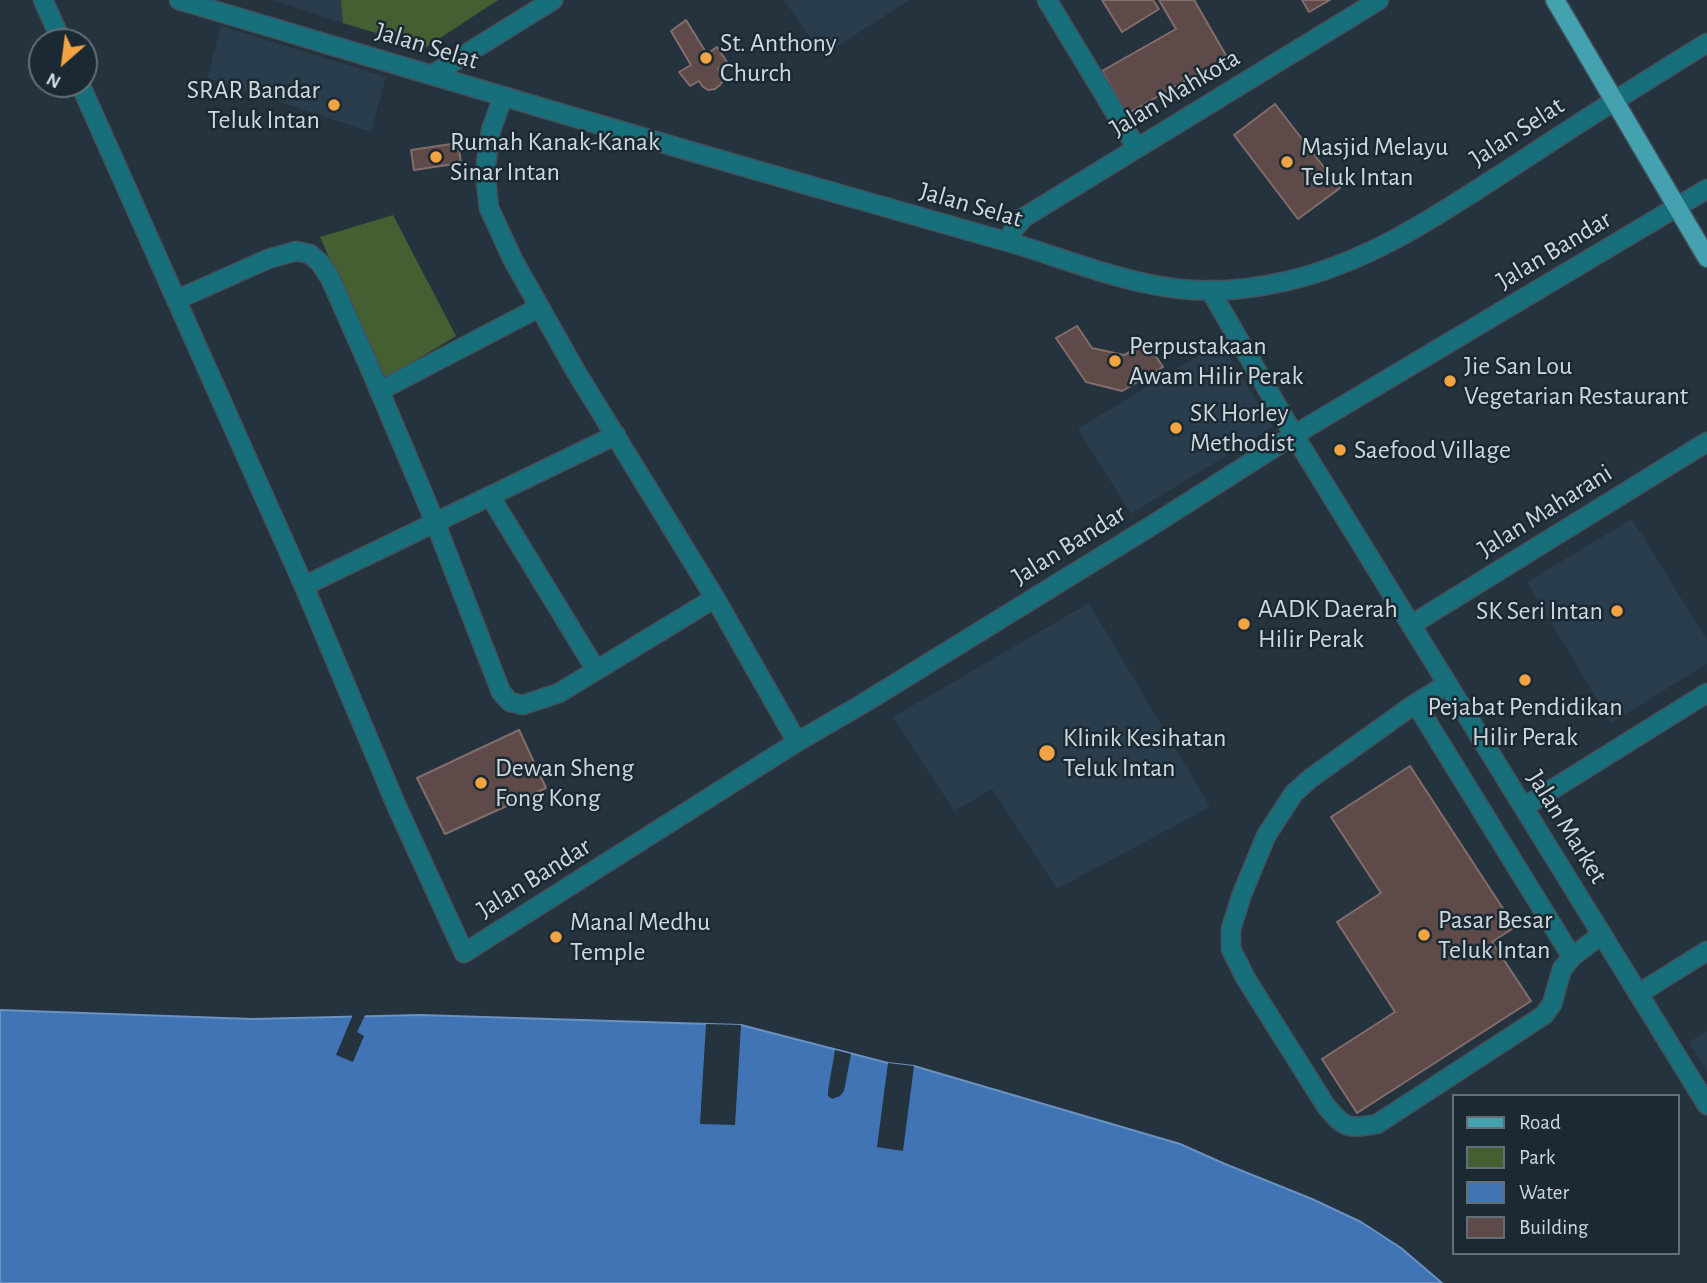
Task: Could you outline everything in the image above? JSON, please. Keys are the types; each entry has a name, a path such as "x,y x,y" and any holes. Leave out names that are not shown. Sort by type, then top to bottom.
{"main road":[{"path":"1555,0 1707,258"}],"street":[{"path":"43,0 55,28"},
{"name":"Jalan Selat","path":"179,0 503,97 1148,283 1180,289 1210,290 1235,290 1266,285 1319,272 1358,258 1427,222 1707,43"},
{"path":"432,75 553,0"},
{"path":"1047,0 1136,147"},
{"name":"Jalan Mahkota","path":"1008,242 1023,218 1379,0"},
{"path":"503,97 491,130 486,158 489,208 513,260 575,370 715,598 797,742"},
{"path":"86,98 304,586 616,435"},
{"name":"Jalan Bandar","path":"304,586 397,807 464,953 797,742 876,696 1294,435 1707,189"},
{"path":"176,300 268,259 296,251 310,254 320,263 330,278 435,523 501,692 510,702 523,705 558,693 715,598"},
{"name":"Jalan Market","path":"1210,290 1294,435 1707,1105"},
{"path":"379,391 540,307"},
{"name":"Jalan Maharani","path":"1412,625 1707,442"},
{"path":"490,496 596,670"},
{"path":"1447,684 1311,778 1294,793 1266,836 1231,929 1231,949 1245,979 1326,1106 1340,1124 1356,1128 1377,1124 1544,1015 1552,1004 1562,969 1572,957 1602,934"},
{"path":"1524,807 1707,693"},
{"path":"1416,704 1572,957"},
{"path":"1638,994 1707,951"}],"shaded area":[{"path":"274,0 341,0 343,23"},
{"path":"784,0 909,0 823,56"},
{"name":"SRAR Bandar Teluk Intan","path":"221,26 386,77 371,132 207,78"},
{"name":"SK Horley Methodist","path":"1220,342 1273,427 1131,514 1078,429"},
{"name":"SK Seri Intan","path":"1632,519 1707,640 1707,664 1611,723 1527,582"},
{"name":"Klinik Kesihatan Teluk Intan","path":"1089,603 1210,807 1057,889 992,789 954,811 893,717"},
{"path":"1707,1031 1707,1072 1689,1042"}],"green space":[{"path":"341,0 498,0 425,48 343,23"},
{"path":"393,215 456,336 388,377 380,374 320,237"}],"water":[{"path":"0,1010 252,1019 420,1015 741,1025 888,1063 914,1066 1180,1144 1361,1222 1401,1248 1442,1283 0,1283"}],"pier":[{"path":"354,1012 366,1013 357,1032 364,1036 353,1062 336,1055"},
{"path":"706,1024 741,1025 735,1125 700,1124"},
{"path":"835,1050 851,1054 844,1091 832,1099 828,1096 828,1091"},
{"path":"888,1063 914,1066 903,1151 877,1147"}],"building":[{"path":"1102,0 1153,0 1159,9 1122,32"},
{"path":"1159,0 1194,0 1227,57 1127,114 1102,71 1176,29"},
{"path":"1302,0 1330,0 1309,12"},
{"name":"St. Anthony Church","path":"686,20 707,54 717,47 727,62 718,69 724,79 715,89 708,90 699,81 690,86 679,72 691,65 671,31"},
{"name":"Masjid Melayu Teluk Intan","path":"1275,104 1340,188 1298,219 1234,135"},
{"name":"Rumah Kanak-Kanak Sinar Intan","path":"458,143 461,163 414,170 411,150"},
{"name":"Perpustakaan Awam Hilir Perak","path":"1077,326 1092,348 1124,355 1147,343 1163,367 1122,391 1086,382 1056,338"},
{"name":"Dewan Sheng Fong Kong","path":"519,730 546,788 445,834 417,778"},
{"name":"Pasar Besar Teluk Intan","path":"1410,766 1515,927 1492,942 1531,1001 1357,1113 1322,1059 1395,1012 1337,922 1381,893 1331,817"}],"place":[{"name":"St. Anthony Church","path":"706,58"},
{"name":"SRAR Bandar Teluk Intan","path":"334,105"},
{"name":"Rumah Kanak-Kanak Sinar Intan","path":"436,157"},
{"name":"Masjid Melayu Teluk Intan","path":"1287,162"},
{"name":"Perpustakaan Awam Hilir Perak","path":"1115,361"},
{"name":"Jie San Lou Vegetarian Restaurant","path":"1450,381"},
{"name":"SK Horley Methodist","path":"1176,428"},
{"name":"Saefood Village","path":"1340,450"},
{"name":"SK Seri Intan","path":"1617,611"},
{"name":"AADK Daerah Hilir Perak","path":"1244,624"},
{"name":"Pejabat Pendidikan Hilir Perak","path":"1525,680"},
{"name":"Klinik Kesihatan Teluk Intan","path":"1047,753"},
{"name":"Dewan Sheng Fong Kong","path":"481,783"},
{"name":"Pasar Besar Teluk Intan","path":"1424,935"},
{"name":"Manal Medhu Temple","path":"556,937"}]}
